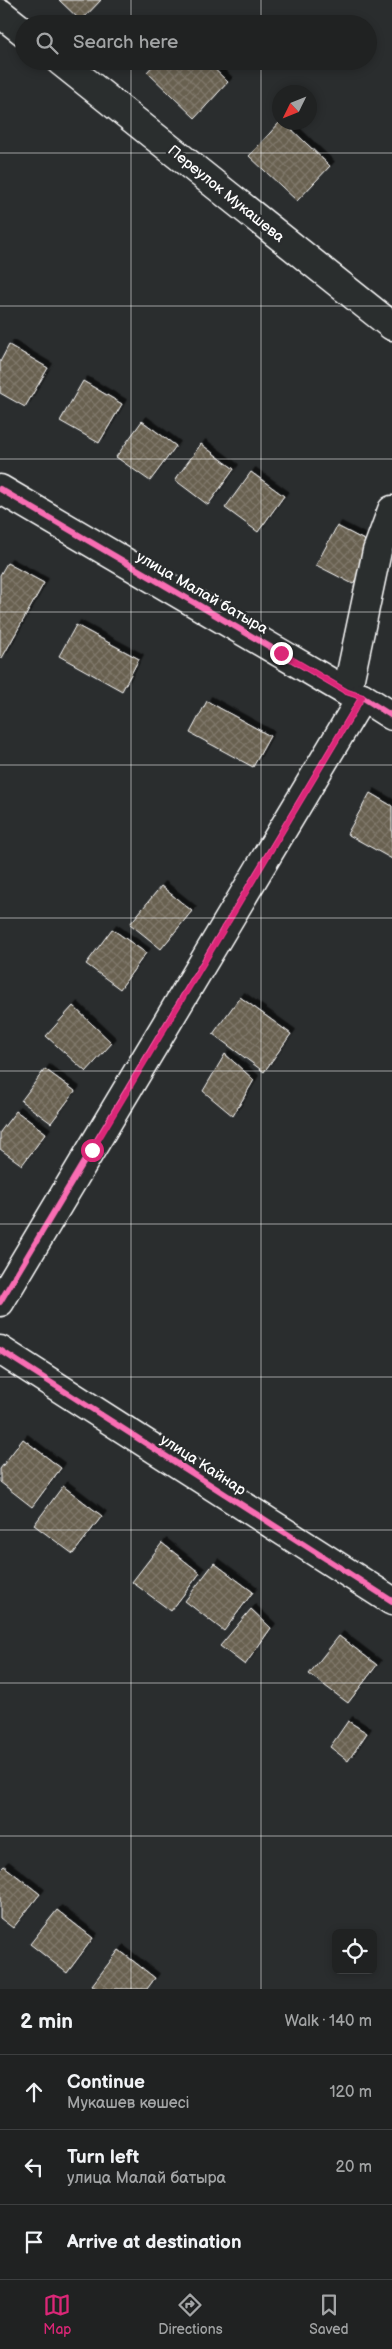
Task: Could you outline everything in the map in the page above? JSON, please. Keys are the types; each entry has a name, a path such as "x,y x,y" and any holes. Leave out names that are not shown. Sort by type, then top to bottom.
{"street":[{"path":"0,13 15,25"},
{"name":"Переулок Мукашева","path":"71,70 392,326"},
{"name":"улица Малай батыра","path":"0,490 392,716"},
{"path":"4,1289 355,695 376,551 392,510"},
{"name":"улица Кайнар","path":"0,1350 392,1601"}],"building":[{"path":"59,0 101,0 87,15 75,15"},
{"path":"149,70 215,70 228,82 195,118 147,72"},
{"path":"273,130 292,130 330,166 297,201 249,156"},
{"path":"9,345 48,368 25,407 0,393 0,362"},
{"path":"83,381 122,404 99,443 60,421"},
{"path":"142,421 176,446 150,481 116,457"},
{"path":"201,444 234,469 208,505 175,480"},
{"path":"251,472 284,496 258,532 225,508"},
{"path":"337,526 374,545 353,584 316,565"},
{"path":"7,563 44,583 2,658 0,657 0,575"},
{"path":"76,625 139,659 122,691 59,656"},
{"path":"207,701 270,736 253,767 190,733"},
{"path":"370,793 392,806 392,859 347,834"},
{"path":"161,886 192,911 161,949 130,924"},
{"path":"112,929 146,953 120,989 86,964"},
{"path":"240,997 291,1034 264,1072 213,1034"},
{"path":"73,1006 112,1043 86,1072 46,1036"},
{"path":"225,1054 254,1080 233,1116 203,1091"},
{"path":"45,1069 75,1091 51,1123 21,1101"},
{"path":"16,1111 46,1133 22,1165 0,1149 0,1132"},
{"path":"23,1439 61,1468 32,1507 0,1482 0,1469"},
{"path":"63,1486 102,1516 73,1554 34,1525"},
{"path":"162,1543 200,1573 171,1611 132,1582"},
{"path":"214,1563 253,1592 224,1631 185,1601"},
{"path":"251,1609 271,1628 245,1665 220,1646"},
{"path":"339,1636 377,1665 348,1703 309,1674"},
{"path":"348,1721 367,1733 348,1761 330,1747"},
{"path":"4,1866 40,1894 13,1928 0,1918 0,1870"},
{"path":"57,1910 93,1938 67,1973 30,1944"},
{"path":"119,1950 155,1978 147,1989 97,1989 92,1985"}],"cycle path":[{"path":"0,489 347,692 362,697 392,716"},
{"path":"0,1302 362,697"},
{"path":"0,1350 392,1601"}],"route":[{"path":"92,1150 362,697 347,692 281,653"}]}
